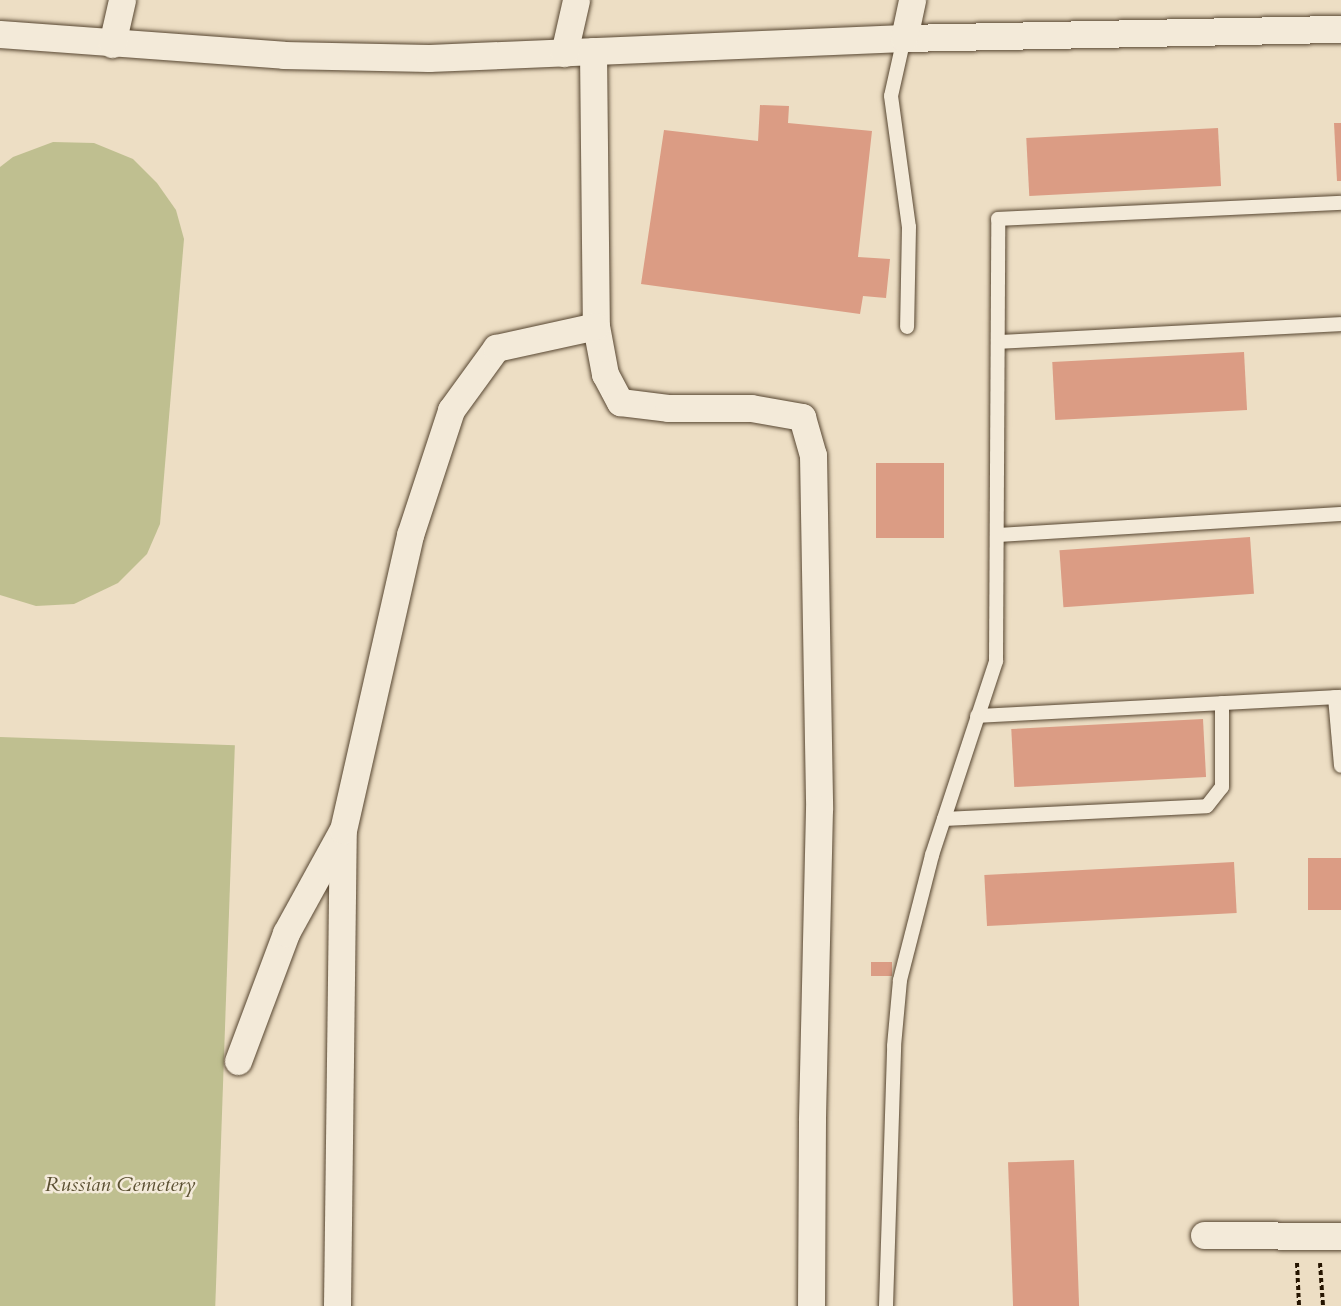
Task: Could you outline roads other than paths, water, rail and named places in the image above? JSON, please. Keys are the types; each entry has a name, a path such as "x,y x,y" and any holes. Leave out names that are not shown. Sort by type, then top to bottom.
{"street":[{"path":"112,44 122,0"},
{"path":"564,53 576,0"},
{"path":"904,38 912,0"},
{"path":"0,34 282,55 429,58 904,38 1341,29"},
{"path":"593,51 596,326 605,374 620,402 668,408 751,408 802,417 813,455 819,809 812,1120 811,1306"},
{"path":"337,1306 343,830 411,535 451,410 496,348 596,326"},
{"path":"238,1061 286,933 343,830"},
{"path":"1204,1235 1318,1236"}],"lane":[{"path":"904,38 891,96 909,227 907,327"},
{"path":"886,1306 894,1046 900,980 944,819 996,661 998,219 1341,203"},
{"path":"998,342 1341,324"},
{"path":"997,535 1341,513"},
{"path":"977,716 1338,697 1341,766"},
{"path":"944,819 1206,806 1222,788 1221,703"}],"park label":[{"name":"Russian Cemetery","path":"120,1185"}]}
